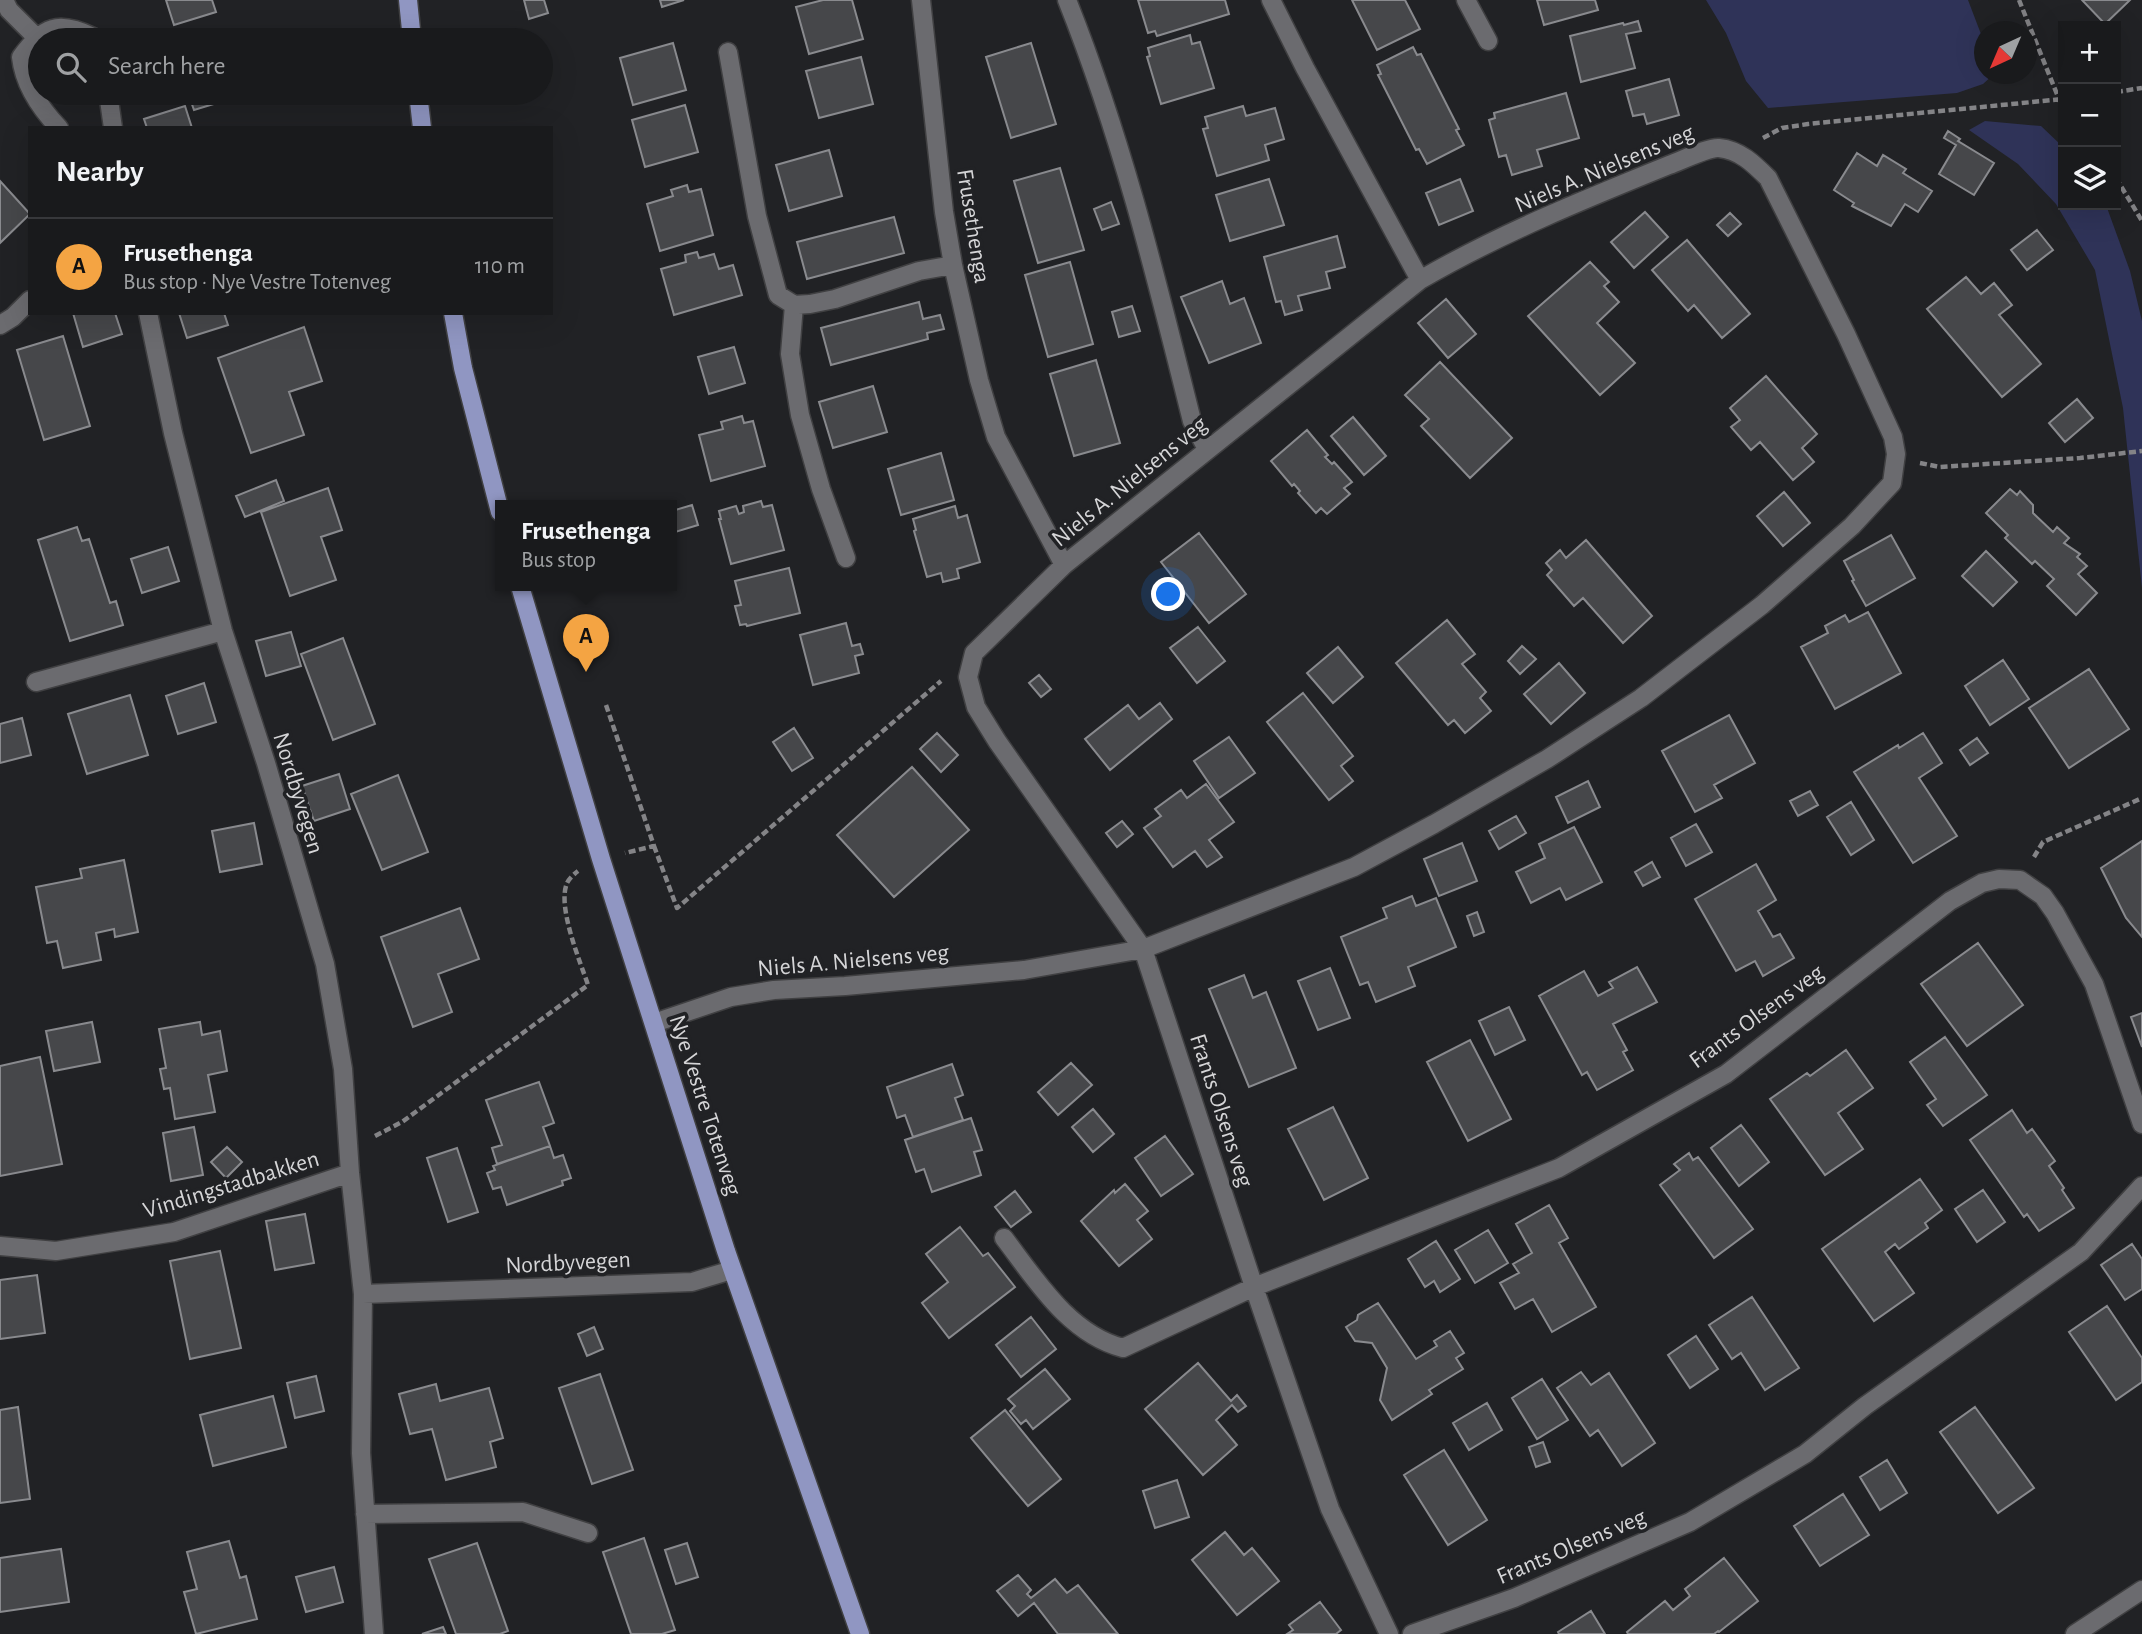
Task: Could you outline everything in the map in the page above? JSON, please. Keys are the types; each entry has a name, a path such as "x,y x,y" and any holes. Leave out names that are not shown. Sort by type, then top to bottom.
{"main road":[{"path":"408,0 411,28"},
{"path":"419,105 422,126"},
{"path":"453,315 463,368 497,500"},
{"name":"Nye Vestre Totenveg","path":"521,591 601,859 732,1270 860,1634"}],"street":[{"path":"4,0 9,10 28,29"},
{"name":"Frusethenga","path":"921,0 944,212 979,380 996,437 1064,565"},
{"path":"1067,0 1096,72 1141,217 1192,421 1207,449"},
{"path":"1271,0 1420,280"},
{"path":"1466,0 1488,41"},
{"path":"53,28 75,28"},
{"path":"28,48 21,57 28,83"},
{"path":"728,52 757,216 778,295 794,305 835,299 919,271 953,265"},
{"path":"41,105 58,126"},
{"path":"110,105 113,126"},
{"name":"Niels A. Nielsens veg","path":"974,653 1064,565 1420,280 1465,254 1690,157 1717,147 1745,156"},
{"path":"1745,156 1768,178 1874,392 1896,454"},
{"path":"0,325 28,302"},
{"path":"794,305 790,354 800,415 821,489 846,558"},
{"name":"Nordbyvegen","path":"148,315 173,433 223,631 266,763 325,964 343,1069 350,1173 363,1294 361,1453 374,1634"},
{"name":"Niels A. Nielsens veg","path":"654,1023 731,997 774,990 1024,970 1143,949 1354,867 1546,759 1641,698 1762,605 1852,526 1892,483 1896,454"},
{"path":"36,682 223,631"},
{"path":"974,653 968,677 976,706 997,741 1143,949"},
{"name":"Frants Olsens veg","path":"1004,1238 1072,1320 1090,1335 1123,1348 1254,1287 1559,1168 1726,1074 1950,901 1982,883 1999,879 2021,880"},
{"path":"2021,880 2049,905 2094,984 2142,1124"},
{"name":"Frants Olsens veg","path":"1143,949 1330,1509 1389,1634"},
{"name":"Vindingstadbakken","path":"0,1246 56,1251 174,1232 350,1173"},
{"name":"Frants Olsens veg","path":"1412,1634 1514,1598 1690,1522 1805,1454 1865,1406 2081,1252 2142,1186"},
{"name":"Nordbyvegen","path":"363,1294 692,1282 732,1270"},
{"path":"365,1514 523,1512 588,1533"},
{"path":"2075,1634 2142,1590"}],"path":[{"path":"2019,0 2058,93"},
{"path":"2121,91 2142,88"},
{"path":"1745,156 1764,138 1782,128 2058,100"},
{"path":"2121,186 2142,221"},
{"path":"1896,454 1940,467 2142,451"},
{"path":"606,705 677,908 974,653"},
{"path":"2021,880 2043,842 2142,798"},
{"path":"348,1149 402,1122 588,985 571,932 565,903 567,884 576,872 601,859 654,846"}],"shaded area":[{"path":"1706,0 1968,0 1976,21 1974,84 1983,84 1957,93 1768,108 1746,81 1726,33"},
{"path":"1985,121 2041,126 2058,142 2058,207 2018,164 1969,130"},
{"path":"2060,210 2108,210 2130,271 2142,321 2142,588 2123,408 2095,270"}],"building":[{"path":"166,0 212,0 216,12 174,25"},
{"path":"524,0 544,0 548,13 529,19"},
{"path":"660,0 684,0 662,7"},
{"path":"823,0 852,0 863,39 809,54 796,7"},
{"path":"1138,0 1225,0 1229,14 1157,36 1155,31 1148,33"},
{"path":"1352,0 1405,0 1420,29 1377,50"},
{"path":"1537,0 1595,0 1598,10 1544,25"},
{"path":"2082,0 2130,0 2108,21 2102,21"},
{"path":"1638,21 1641,31 1626,34 1635,68 1581,82 1570,36"},
{"path":"1190,35 1192,44 1200,42 1214,88 1161,104 1147,57 1150,56 1148,48"},
{"path":"673,43 686,90 633,105 620,58"},
{"path":"1031,43 1056,124 1011,138 986,57"},
{"path":"1413,47 1417,55 1421,54 1459,129 1456,130 1464,145 1427,164 1419,149 1416,150 1378,75 1381,74 1377,65"},
{"path":"861,57 873,104 819,118 806,71"},
{"path":"1669,79 1679,115 1647,124 1644,114 1633,116 1626,91"},
{"path":"1566,93 1579,138 1537,150 1542,166 1512,175 1506,155 1499,157 1489,120 1495,118 1494,113"},
{"path":"192,105 210,105 194,110"},
{"path":"685,105 698,152 645,167 632,120"},
{"path":"185,106 191,126 146,126 144,119"},
{"path":"1243,106 1246,116 1275,108 1284,139 1265,145 1269,160 1217,176 1203,129 1208,128 1205,117"},
{"path":"1948,131 1960,139 1958,141 1994,163 1974,195 1939,174 1956,145 1944,138"},
{"path":"829,150 842,196 789,211 776,165"},
{"path":"1857,153 1877,166 1883,155 1906,169 1903,173 1932,191 1918,212 1905,204 1891,226 1852,206 1854,203 1834,190"},
{"path":"1060,168 1084,250 1038,263 1014,181"},
{"path":"1269,179 1284,225 1230,241 1216,195"},
{"path":"1460,179 1473,211 1439,225 1426,193"},
{"path":"0,181 28,212 28,216 0,243"},
{"path":"687,185 689,192 701,189 713,235 660,251 647,204 673,196 671,190"},
{"path":"1111,202 1119,224 1102,230 1094,209"},
{"path":"1645,212 1668,237 1634,268 1611,242"},
{"path":"1730,213 1741,224 1728,236 1717,225"},
{"path":"894,217 904,253 807,279 797,242"},
{"path":"2037,230 2053,250 2027,270 2011,250"},
{"path":"1337,236 1345,267 1326,272 1330,288 1298,296 1302,310 1285,315 1281,301 1276,302 1264,257"},
{"path":"1687,240 1750,314 1722,338 1694,305 1688,311 1652,270"},
{"path":"697,252 699,258 714,254 719,269 733,265 742,295 674,315 661,269 686,262 685,255"},
{"path":"1070,262 1093,344 1048,357 1025,275"},
{"path":"1590,262 1609,282 1604,286 1619,302 1597,323 1635,363 1600,395 1528,316"},
{"path":"1966,277 1981,294 1994,283 2012,305 1999,315 2041,364 2002,397 1927,309"},
{"path":"1222,281 1230,304 1244,298 1261,343 1209,363 1181,297"},
{"path":"1446,299 1476,334 1448,358 1418,323"},
{"path":"919,302 923,319 940,315 944,329 927,333 928,339 831,365 821,328"},
{"path":"1132,306 1140,331 1119,337 1112,312"},
{"path":"74,315 116,315 122,334 83,347"},
{"path":"180,315 225,315 228,325 187,338"},
{"path":"304,327 322,381 289,392 304,435 251,453 218,358"},
{"path":"63,336 90,426 44,440 17,350"},
{"path":"734,347 745,383 709,394 698,357"},
{"path":"1096,360 1120,443 1074,456 1050,374"},
{"path":"1440,362 1512,438 1470,478 1421,426 1429,419 1405,395"},
{"path":"1766,376 1817,434 1802,448 1814,462 1793,480 1760,442 1751,450 1731,427 1740,420 1730,408"},
{"path":"873,386 887,432 833,448 819,402"},
{"path":"2077,399 2093,418 2065,442 2049,423"},
{"path":"742,416 744,423 753,421 765,466 711,481 699,435 723,429 721,422"},
{"path":"1353,417 1386,456 1364,475 1331,436"},
{"path":"1307,430 1328,455 1325,457 1332,464 1334,462 1352,482 1344,488 1350,494 1327,514 1321,508 1316,513 1298,493 1300,491 1294,484 1292,486 1271,461"},
{"path":"941,453 954,500 901,515 888,469"},
{"path":"276,480 284,501 245,517 236,496"},
{"path":"328,488 342,530 321,537 336,580 290,596 261,512"},
{"path":"2010,489 2017,495 2020,491 2033,505 2033,513 2053,532 2057,527 2069,538 2064,543 2080,554 2077,557 2087,566 2078,574 2097,593 2076,615 2047,586 2054,579 2035,561 2032,564 2005,538 2008,535 1986,513"},
{"path":"1784,492 1810,523 1783,546 1757,516"},
{"path":"761,501 763,507 772,505 784,550 731,564 719,511 736,506 739,514 744,512 743,506"},
{"path":"692,505 698,525 677,531 677,510"},
{"path":"955,506 958,518 967,515 980,562 957,569 959,578 943,582 941,573 927,577 913,519"},
{"path":"77,527 82,541 89,539 110,603 116,601 123,625 70,641 38,540"},
{"path":"1199,533 1246,594 1209,623 1161,562"},
{"path":"1891,535 1915,578 1866,606 1844,561"},
{"path":"1586,540 1652,616 1623,643 1583,598 1574,606 1547,575 1552,570 1546,563 1560,550 1566,558"},
{"path":"168,547 179,581 142,593 131,559"},
{"path":"1986,551 2017,582 1993,606 1962,576"},
{"path":"789,568 800,613 747,626 740,625 735,606 741,605 735,581"},
{"path":"1868,612 1901,673 1835,709 1801,647 1828,633 1825,626 1845,615 1849,622"},
{"path":"1447,620 1475,654 1462,664 1486,692 1480,698 1491,711 1465,733 1454,720 1448,725 1396,663"},
{"path":"846,623 852,646 860,644 863,654 855,656 859,673 813,685 800,635"},
{"path":"1198,627 1225,661 1197,683 1170,648"},
{"path":"291,632 301,666 266,676 256,641"},
{"path":"343,638 375,724 333,740 301,654"},
{"path":"1522,646 1536,659 1520,674 1508,661"},
{"path":"1338,647 1363,677 1333,703 1307,673"},
{"path":"2003,660 2029,699 1990,725 1965,686"},
{"path":"1559,663 1585,693 1551,724 1524,694"},
{"path":"2089,669 2129,729 2069,768 2029,708"},
{"path":"1039,675 1051,689 1041,697 1029,683"},
{"path":"204,683 216,722 178,734 166,696"},
{"path":"1303,693 1353,756 1341,766 1353,781 1329,800 1267,722"},
{"path":"130,695 148,755 87,774 68,714"},
{"path":"1160,703 1172,719 1110,770 1085,739 1128,705 1139,719"},
{"path":"1729,715 1755,763 1714,785 1722,798 1695,812 1662,751"},
{"path":"22,718 31,755 0,763 0,724"},
{"path":"794,728 813,758 792,771 773,742"},
{"path":"937,733 958,755 941,772 920,749"},
{"path":"1923,733 1942,763 1919,778 1957,836 1913,863 1854,772"},
{"path":"1229,737 1255,773 1219,798 1194,761"},
{"path":"1977,738 1988,753 1970,765 1960,750"},
{"path":"912,767 969,830 894,897 837,835"},
{"path":"339,774 350,809 314,821 302,786"},
{"path":"398,775 428,852 382,870 351,794"},
{"path":"1588,781 1600,807 1568,823 1556,797"},
{"path":"1206,784 1234,822 1209,840 1222,857 1207,867 1195,851 1173,867 1144,828 1161,816 1155,809 1181,790 1187,798"},
{"path":"1810,791 1818,805 1798,816 1790,801"},
{"path":"1851,802 1874,840 1851,855 1827,817"},
{"path":"1516,816 1526,833 1499,849 1489,831"},
{"path":"1122,821 1133,834 1117,847 1106,833"},
{"path":"254,823 262,864 220,872 212,831"},
{"path":"1696,824 1712,852 1686,866 1671,838"},
{"path":"1574,827 1602,882 1566,900 1560,888 1531,903 1516,872 1545,858 1539,844"},
{"path":"2142,841 2142,937 2126,918 2101,868"},
{"path":"1462,843 1477,881 1439,896 1424,859"},
{"path":"124,860 138,932 115,937 114,929 96,933 101,960 63,968 57,941 47,943 36,887 82,878 80,869"},
{"path":"1652,862 1660,877 1643,886 1635,872"},
{"path":"1756,864 1776,900 1758,911 1773,937 1780,934 1794,958 1763,976 1755,961 1736,971 1695,899"},
{"path":"1412,896 1416,906 1436,898 1456,947 1408,967 1415,986 1376,1002 1368,982 1360,985 1341,937 1387,918 1383,908"},
{"path":"460,908 479,959 438,974 452,1012 413,1027 381,937"},
{"path":"1477,912 1484,932 1474,936 1467,916"},
{"path":"1978,943 2023,1005 1967,1046 1921,984"},
{"path":"1637,967 1657,1002 1613,1024 1627,1050 1623,1052 1633,1070 1597,1090 1587,1072 1582,1075 1539,996 1584,971 1598,996 1613,988 1609,982"},
{"path":"1330,968 1350,1018 1318,1030 1298,981"},
{"path":"1244,975 1253,998 1266,992 1296,1068 1249,1087 1209,989"},
{"path":"1509,1007 1525,1040 1495,1055 1479,1021"},
{"path":"2142,1013 2142,1047 2131,1017"},
{"path":"92,1022 100,1062 54,1071 46,1031"},
{"path":"200,1022 202,1035 220,1031 227,1071 208,1075 215,1112 175,1119 170,1088 164,1089 160,1069 166,1068 159,1029"},
{"path":"1945,1037 1987,1095 1943,1126 1927,1105 1936,1099 1910,1062"},
{"path":"1470,1040 1511,1119 1468,1141 1427,1062"},
{"path":"1846,1050 1873,1088 1838,1113 1863,1149 1825,1175 1770,1099 1807,1073 1810,1076"},
{"path":"40,1057 62,1164 0,1176 0,1066"},
{"path":"1071,1063 1092,1085 1058,1115 1038,1092"},
{"path":"952,1064 963,1095 955,1098 963,1120 913,1137 905,1115 897,1118 887,1087"},
{"path":"539,1082 554,1123 543,1127 550,1146 497,1164 492,1148 502,1145 486,1100"},
{"path":"1333,1107 1368,1178 1324,1200 1288,1129"},
{"path":"1093,1109 1114,1134 1093,1152 1072,1127"},
{"path":"2012,1110 2027,1133 2032,1129 2055,1161 2049,1166 2074,1208 2039,1231 2027,1214 2024,1217 1970,1140"},
{"path":"971,1118 982,1150 974,1152 981,1175 932,1192 924,1169 916,1172 905,1140"},
{"path":"1741,1125 1769,1162 1739,1186 1711,1148"},
{"path":"194,1127 203,1175 171,1181 163,1133"},
{"path":"1165,1136 1193,1174 1161,1196 1135,1158"},
{"path":"550,1146 554,1158 563,1155 571,1178 562,1181 563,1185 507,1205 501,1187 493,1189 487,1173 495,1170 493,1166"},
{"path":"227,1147 242,1162 226,1178 211,1162"},
{"path":"457,1148 478,1212 448,1222 427,1158"},
{"path":"1689,1153 1693,1160 1698,1157 1753,1229 1714,1258 1660,1185 1680,1170 1674,1164"},
{"path":"1920,1179 1942,1210 1925,1223 1928,1228 1899,1249 1895,1244 1885,1252 1914,1293 1874,1321 1822,1249"},
{"path":"1125,1184 1148,1211 1137,1220 1152,1239 1119,1266 1081,1221 1114,1190 1115,1193"},
{"path":"1983,1190 2005,1222 1977,1242 1955,1209"},
{"path":"1015,1191 1031,1212 1011,1227 995,1207"},
{"path":"1549,1205 1568,1238 1559,1243 1596,1307 1552,1332 1533,1299 1515,1309 1500,1283 1519,1273 1513,1264 1532,1253 1516,1224"},
{"path":"305,1214 314,1263 275,1270 266,1221"},
{"path":"960,1227 983,1256 988,1253 1015,1287 949,1338 922,1303 948,1282 926,1254"},
{"path":"1488,1230 1508,1263 1475,1283 1455,1250"},
{"path":"1436,1241 1460,1279 1440,1292 1434,1281 1425,1287 1408,1259"},
{"path":"2132,1244 2142,1259 2142,1289 2125,1300 2101,1265"},
{"path":"220,1251 241,1348 190,1359 170,1261"},
{"path":"37,1275 45,1333 0,1339 0,1280"},
{"path":"1752,1297 1799,1368 1765,1390 1741,1353 1732,1359 1709,1325"},
{"path":"1378,1303 1416,1359 1437,1346 1434,1341 1450,1331 1464,1353 1456,1358 1463,1369 1429,1390 1432,1394 1392,1420 1380,1400 1387,1368 1372,1343 1355,1341 1346,1327 1357,1320 1358,1315"},
{"path":"2107,1306 2142,1358 2142,1382 2116,1400 2069,1332"},
{"path":"1031,1317 1056,1349 1021,1377 996,1345"},
{"path":"594,1327 603,1349 587,1356 578,1334"},
{"path":"1696,1336 1718,1369 1690,1388 1668,1355"},
{"path":"1198,1363 1231,1401 1237,1395 1246,1406 1238,1412 1232,1405 1216,1420 1237,1445 1203,1475 1145,1409"},
{"path":"1045,1369 1070,1399 1033,1429 1026,1420 1021,1424 1010,1411 1015,1406 1008,1399"},
{"path":"1581,1372 1591,1385 1609,1373 1655,1443 1622,1466 1598,1430 1590,1436 1557,1388"},
{"path":"600,1374 633,1470 592,1484 559,1388"},
{"path":"316,1376 324,1411 295,1418 287,1383"},
{"path":"1542,1379 1568,1420 1537,1439 1512,1398"},
{"path":"436,1384 440,1401 489,1388 503,1438 490,1442 496,1467 446,1480 432,1429 410,1434 399,1394"},
{"path":"273,1396 286,1447 213,1466 200,1415"},
{"path":"1487,1403 1502,1430 1469,1450 1453,1423"},
{"path":"18,1407 30,1499 0,1503 0,1410"},
{"path":"1975,1407 2034,1488 1998,1513 1940,1432"},
{"path":"1005,1410 1061,1479 1028,1506 971,1438"},
{"path":"1543,1442 1550,1462 1536,1467 1529,1447"},
{"path":"1444,1450 1487,1520 1448,1545 1404,1475"},
{"path":"1887,1460 1907,1493 1880,1510 1860,1477"},
{"path":"1177,1480 1189,1517 1155,1528 1143,1491"},
{"path":"1843,1494 1869,1535 1820,1566 1794,1526"},
{"path":"1225,1532 1244,1555 1252,1548 1279,1581 1237,1615 1192,1560"},
{"path":"644,1538 675,1630 662,1634 631,1634 603,1552"},
{"path":"229,1541 240,1578 246,1576 257,1619 196,1634 184,1592 197,1589 187,1552"},
{"path":"477,1543 508,1631 500,1634 456,1634 429,1559"},
{"path":"687,1543 698,1577 676,1584 665,1550"},
{"path":"61,1549 69,1602 0,1612 0,1558"},
{"path":"1724,1558 1758,1601 1719,1632 1628,1634 1627,1632 1665,1601 1673,1610 1690,1596 1685,1589"},
{"path":"334,1567 343,1602 306,1612 296,1577"},
{"path":"1018,1575 1031,1590 1027,1594 1031,1598 1055,1579 1067,1593 1078,1585 1118,1634 1058,1634 1034,1603 1018,1616 997,1591"},
{"path":"1320,1602 1341,1630 1336,1634 1287,1634 1293,1630 1289,1625"},
{"path":"1591,1611 1605,1634 1559,1634 1558,1632"},
{"path":"443,1627 446,1634 422,1634"}],"place":[{"name":"Frusethenga","path":"586,672"}]}
